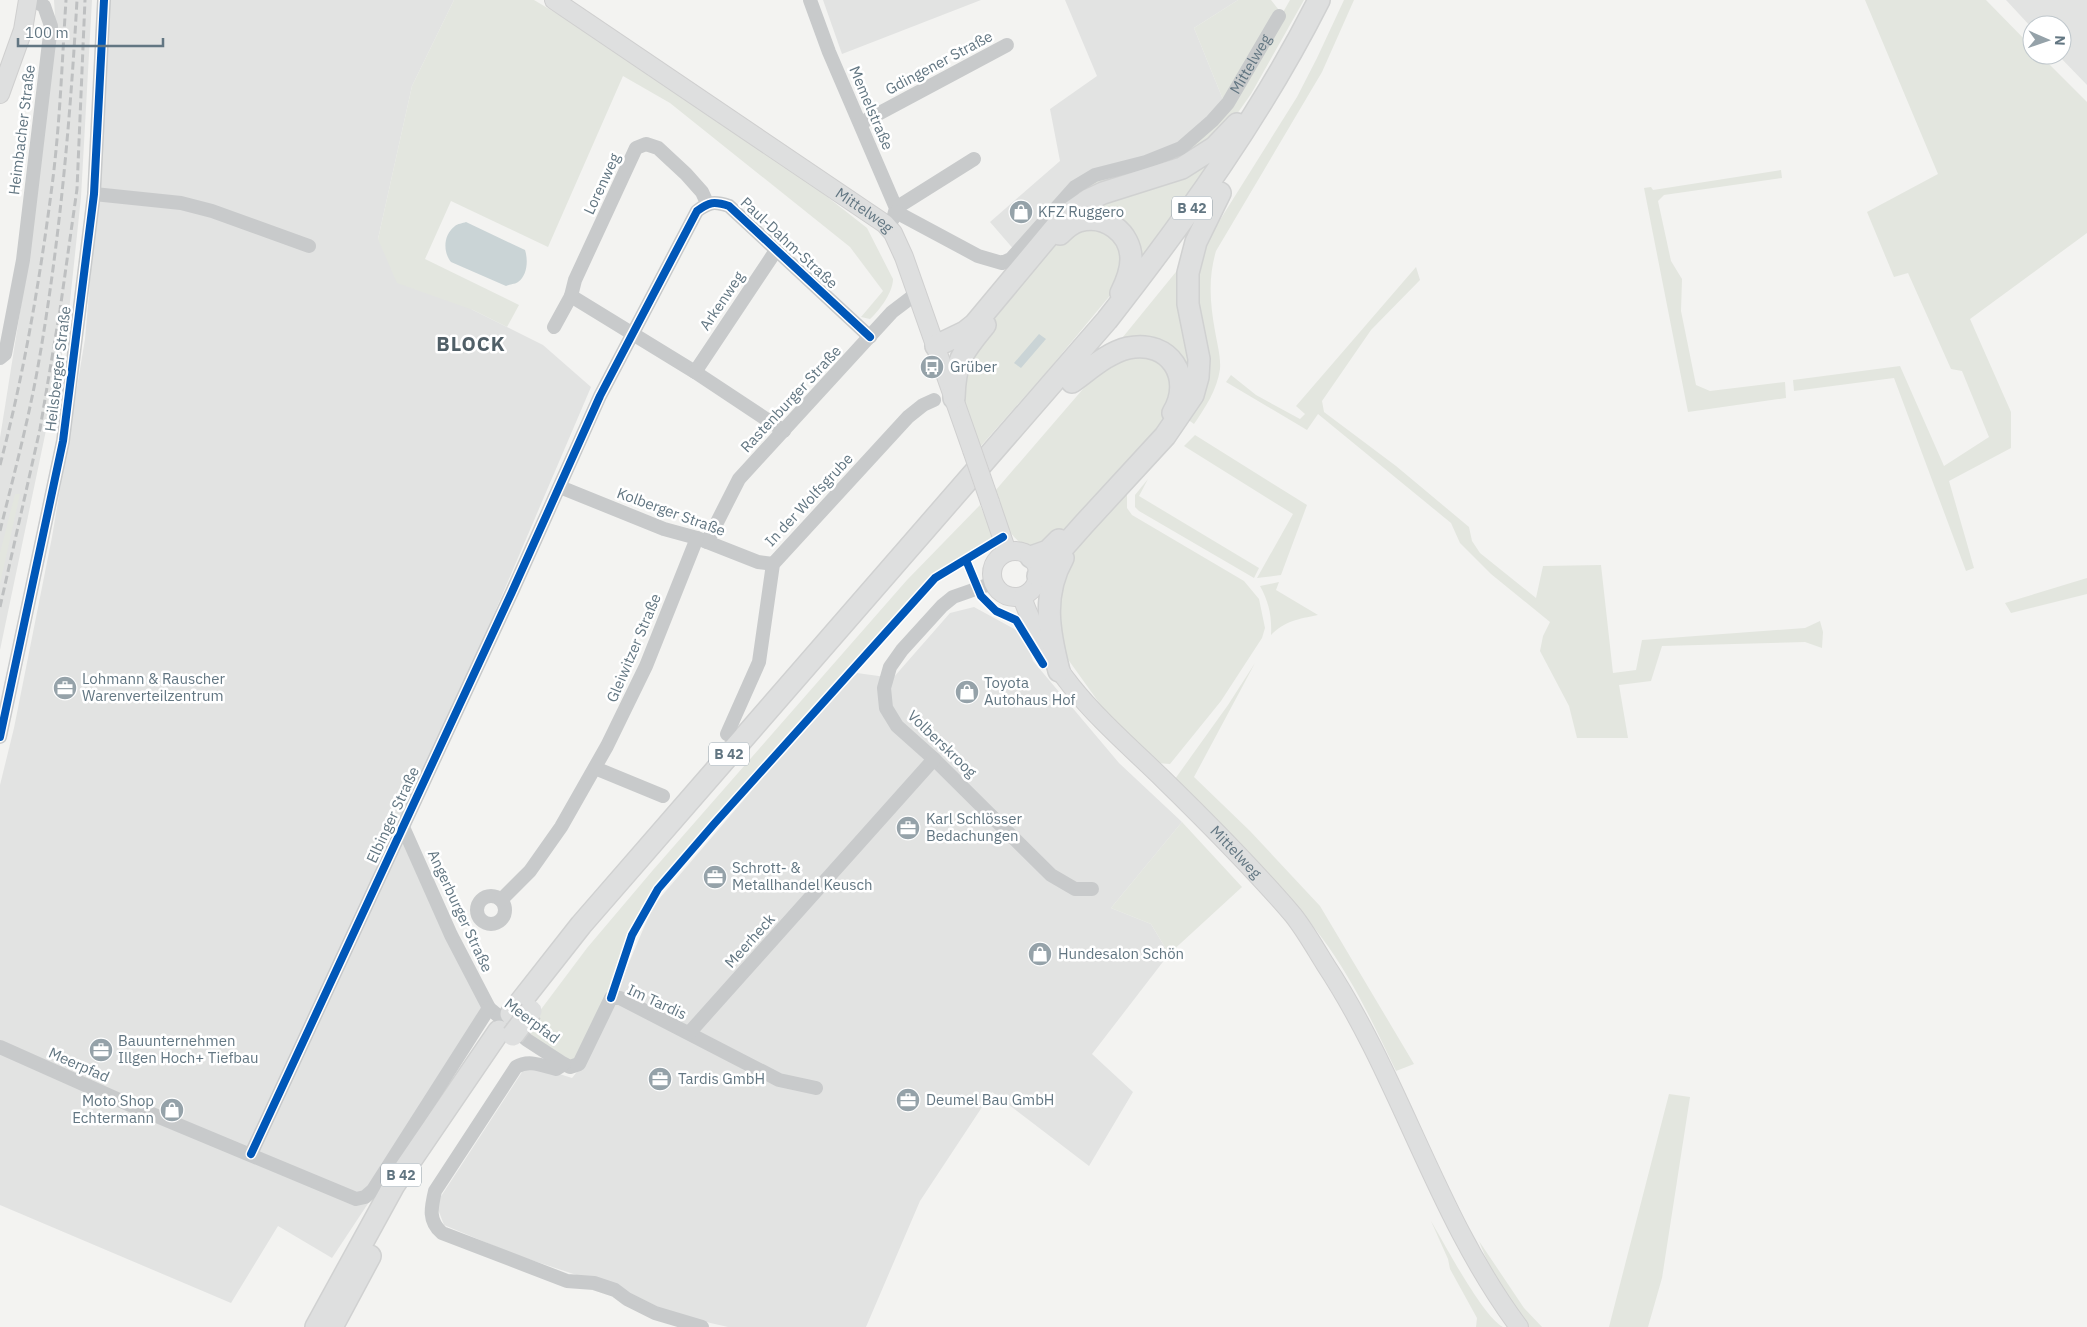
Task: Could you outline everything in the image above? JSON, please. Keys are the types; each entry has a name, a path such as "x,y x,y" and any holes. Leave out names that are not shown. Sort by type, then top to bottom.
{"highway":[{"name":"B 42","path":"316,1327 355,1252 394,1185 513,1023 581,925 1107,320 1206,188 1269,89 1319,0"},
{"name":"B 42","path":"332,1327 409,1187 513,1023 580,949 867,614 1072,382 1129,313 1220,193 1277,103 1334,0"},
{"path":"938,352 975,324 1065,216 1075,208 1103,193 1182,168 1205,154 1215,147 1269,89"},
{"path":"1035,567 1084,524 1165,436 1193,395 1198,377 1199,359 1188,304 1188,273 1196,242 1220,193"},
{"path":"944,399 965,349 1060,233 1070,226 1085,220 1105,221 1113,225 1126,238 1130,248 1129,272 1107,320"},
{"path":"1035,567 1154,440 1177,407 1181,389 1178,371 1170,358 1157,350 1142,347 1117,352 1072,382"},
{"path":"938,352 955,355 965,349"},
{"path":"1059,671 1048,622 1048,597 1058,567 1078,537 1084,524"}],"main road":[{"path":"0,94 23,30 28,0"},
{"name":"Mittelweg","path":"554,0 837,190 893,216 893,233 904,257 938,352 944,399 972,450 1007,552"},
{"path":"1020,551 1035,567 1033,589 1022,596 1012,598 1002,594 993,583 991,574 993,564 1007,552 1020,551"},
{"name":"Mittelweg","path":"1022,596 1034,628 1059,671 1085,703 1241,856 1295,918 1345,994 1376,1050 1438,1189 1476,1262 1519,1327"}],"street":[{"name":"Heimbacher Straße","path":"0,358 5,354 22,260 51,26 44,6 33,0"},
{"name":"Heilsberger Straße","path":"0,737 63,441 94,194 104,0"},
{"name":"Memelstraße","path":"810,0 829,52 861,123 893,216"},
{"name":"Mittelweg","path":"974,159 893,216 978,256 1002,263 1011,259 1075,187 1095,176 1146,162 1181,148 1212,121 1228,103 1279,16"},
{"name":"Gdingener Straße","path":"861,123 1007,45"},
{"name":"Lorenweg","path":"554,327 571,296 575,280 636,148 646,144 658,148 702,192 707,203"},
{"path":"94,194 181,203 212,211 309,246"},
{"path":"632,334 697,211 707,203"},
{"name":"Paul-Dahm-Straße","path":"707,203 721,203 729,206 870,337"},
{"name":"Arkenweg","path":"695,372 777,249"},
{"name":"Rastenburger Straße","path":"702,540 739,479 892,312 917,293"},
{"path":"571,296 695,372 784,431"},
{"name":"Elbinger Straße","path":"251,1154 600,396 632,334"},
{"name":"In der Wolfsgrube","path":"727,734 759,662 773,564 908,417 923,405 944,399"},
{"name":"Kolberger Straße","path":"560,486 664,530 702,540 758,562 773,564"},
{"name":"Gleiwitzer Straße","path":"501,900 530,871 561,827 595,768 646,666 702,540"},
{"name":"Volberskroog","path":"993,583 953,598 942,606 890,667 884,688 886,708 897,726 934,759 1051,875 1075,889 1092,889"},
{"name":"Meerheck","path":"690,1032 934,759"},
{"path":"595,768 662,796"},
{"name":"Angerburger Straße","path":"402,827 451,935 489,1008"},
{"name":"Im Tardis","path":"564,1064 570,1067 579,1064 611,998 620,998 690,1032 779,1080 816,1088"},
{"name":"Meerpfad","path":"0,1047 128,1104 356,1199 365,1197 373,1190 489,1008 527,1040 564,1064 556,1069 530,1063 516,1066 435,1191 430,1209 434,1224 442,1233 452,1237 567,1281 594,1283 615,1290 627,1299 655,1313 702,1327"}],"shaded area":[{"path":"54,0 92,0 81,197 67,330 0,650 0,438 32,236 55,15"},
{"path":"109,0 454,0 412,86 378,239 473,310 543,345 591,387 403,827 489,1008 373,1196 332,1258 278,1226 231,1303 0,1205 0,785 14,728 52,537 85,339 103,132"},
{"path":"454,0 534,0 593,35 816,188 867,228 893,279 891,289 882,306 870,319 861,317 883,291 850,247 670,103 623,76 548,247 451,201 425,259 519,305 507,327 473,310 397,283 378,239 412,86"},
{"path":"823,0 981,0 842,54"},
{"path":"1065,0 1238,0 1194,28 1224,102 1179,146 1016,252 990,222 1060,161 1050,109 1097,76"},
{"path":"1238,0 1271,0 1282,14 1290,0 1304,0 1251,94 1232,121 1205,147 1147,175 1016,252 1067,189 1179,146 1224,102 1194,28"},
{"path":"1344,0 1354,0 1322,72 1216,251 1213,261 1211,291 1220,369 1213,391 1194,424 1187,419 1199,316 1196,275 1208,239 1297,97"},
{"path":"1865,0 1986,0 2022,37 2022,65 2050,65 2087,102 2087,233 1970,319 2011,412 2011,448 1949,481 1974,568 1966,571 1894,378 1794,391 1793,380 1900,366 1944,466 1989,437 1962,371 1951,369 1908,273 1894,277 1867,212 1938,174"},
{"path":"2006,0 2087,0 2087,85 2068,65 2072,65 2072,15 2022,15 2022,17"},
{"path":"1219,152 1135,269 1135,253 1088,207"},
{"path":"1781,170 1782,178 1664,195 1658,201 1671,261 1682,279 1681,311 1696,385 1710,391 1785,382 1786,398 1688,412 1644,188 1651,187 1653,190"},
{"path":"466,222 525,250 527,258 526,267 524,275 517,283 506,286 451,262 446,249 446,239 455,226"},
{"path":"1107,229 1125,257 1113,292 1049,369 980,447 965,411 960,382 974,342 1059,239 1068,231"},
{"path":"1184,262 1193,377 1179,360 1114,348"},
{"path":"1416,267 1420,280 1371,330 1322,401 1324,412 1396,466 1469,527 1472,541 1480,553 1536,598 1543,566 1601,565 1613,673 1636,670 1642,640 1805,628 1820,621 1823,632 1822,648 1805,642 1662,646 1651,681 1619,685 1628,738 1577,738 1569,706 1540,651 1543,636 1550,622 1491,574 1460,543 1451,523 1318,414 1307,430 1226,382 1231,375 1256,395 1300,419 1305,414 1296,406"},
{"path":"1039,334 1046,339 1021,368 1014,363"},
{"path":"1135,353 1163,360 1175,394 1162,425 1060,536 1027,547 1013,536 1005,523 995,491 1095,375"},
{"path":"1195,435 1307,505 1281,575 1257,578 1293,514 1184,446"},
{"path":"1148,479 1139,496 1259,568 1254,578 1139,511 1135,507 1135,495"},
{"path":"1127,493 1127,508 1132,515 1244,581 1259,599 1265,628 1262,638 1221,701 1170,764 1157,763 1105,711 1067,658 1055,625 1068,561 1077,548"},
{"path":"15,494 20,494 0,584 0,553"},
{"path":"980,505 995,540 934,576 712,822 656,887 630,934 609,997 583,1051 572,1061 524,1032 587,948 653,870 907,580"},
{"path":"2087,578 2087,594 2011,613 2005,603"},
{"path":"1279,582 1276,590 1318,615 1298,619 1276,630 1271,635 1269,610 1260,586"},
{"path":"974,607 1020,632 1033,661 1119,763 1182,822 1111,908 1151,924 1169,954 1092,1054 1133,1092 1089,1166 992,1092 920,1201 866,1327 728,1327 658,1311 622,1290 516,1255 444,1225 436,1204 524,1069 541,1068 572,1078 589,1057 653,906 765,775 857,673 893,678 950,613"},
{"path":"1255,663 1194,777 1250,831 1320,906 1414,1064 1396,1071 1353,986 1322,938 1270,875 1175,779 1228,705"},
{"path":"1182,822 1242,887 1169,954 1151,924 1111,908"},
{"path":"1669,1094 1690,1097 1662,1278 1648,1327 1609,1327"},
{"path":"1431,1221 1475,1295 1485,1309 1503,1327 1476,1327 1477,1318 1450,1269 1448,1259"},
{"path":"1479,1241 1524,1308 1542,1327 1529,1327 1521,1317 1507,1297"}],"railway":[{"path":"0,465 24,361 37,291 52,186 57,140 66,0"},
{"path":"0,531 33,392 52,280 67,140 77,0"},
{"path":"0,607 40,429 60,310 77,189 85,0"}],"cycle path":[{"path":"0,737 63,441 94,194 104,0"},
{"path":"251,1154 512,592 600,396 697,211 712,203 729,206 870,337"},
{"path":"611,998 632,935 658,889 935,578 1003,537"},
{"path":"966,560 981,596 996,611 1016,620 1043,664"}],"place":[{"name":"KFZ Ruggero","path":"1021,212"},
{"name":"Grüber","path":"932,367"},
{"name":"Lohmann & Rauscher Warenverteilzentrum","path":"65,688"},
{"name":"Toyota Autohaus Hof","path":"967,692"},
{"name":"Karl Schlösser Bedachungen","path":"908,828"},
{"name":"Schrott- & Metallhandel Keusch","path":"715,877"},
{"name":"Hundesalon Schön","path":"1040,954"},
{"name":"Bauunternehmen Illgen Hoch+ Tiefbau","path":"101,1050"},
{"name":"Tardis GmbH","path":"660,1079"},
{"name":"Deumel Bau GmbH","path":"908,1100"},
{"name":"Moto Shop Echtermann","path":"172,1110"}],"district":[{"name":"BLOCK","path":"471,344"}]}
